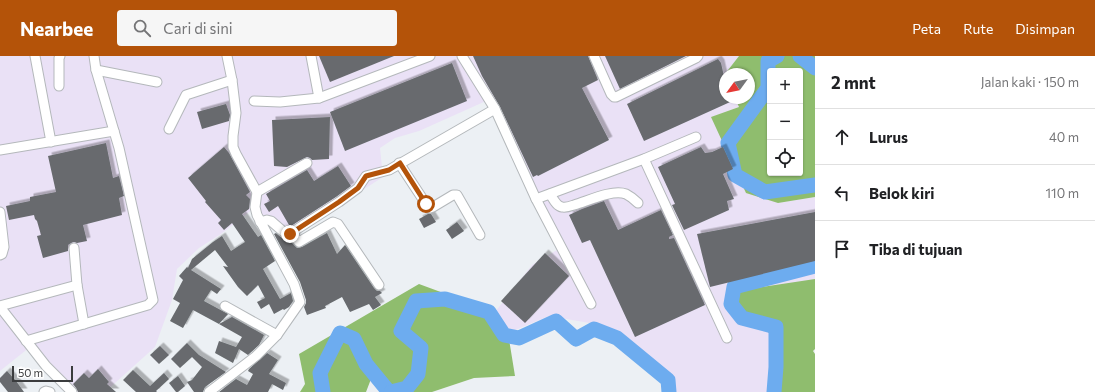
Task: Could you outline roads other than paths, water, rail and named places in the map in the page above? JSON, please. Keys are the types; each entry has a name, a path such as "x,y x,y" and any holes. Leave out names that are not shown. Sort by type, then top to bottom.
{"street":[{"path":"35,56 51,142"},
{"path":"59,86 60,56"},
{"path":"26,341 148,305 153,300 119,148 96,70 94,56"},
{"path":"209,392 256,356 277,335 300,302 294,284 255,211 257,192 233,147 236,113 228,56"},
{"path":"311,56 319,98"},
{"path":"254,101 280,102 319,98 430,56"},
{"path":"462,56 495,109 536,199 591,304"},
{"path":"594,56 611,94 616,97 698,56"},
{"path":"96,70 157,82"},
{"path":"169,129 186,95 232,80"},
{"path":"260,222 271,220 286,234 291,233 358,188 366,176 389,170 495,109"},
{"path":"0,150 114,131"},
{"path":"536,199 644,159 696,137"},
{"path":"644,159 727,338"},
{"path":"257,192 307,163"},
{"path":"400,163 430,208 453,195 457,196 480,235"},
{"path":"550,194 556,203 562,207 620,193 626,194 638,203"},
{"path":"0,212 4,247 2,254 0,255"},
{"path":"291,233 299,242 333,222 338,224 379,285"},
{"path":"74,248 77,285 84,324"},
{"path":"72,392 46,366 0,306 77,285"},
{"path":"225,306 277,335"},
{"path":"44,392 50,392"}],"waterway":[{"path":"777,56 768,61 768,88 728,143 735,175 765,192 815,185"},
{"path":"800,56 815,68"},
{"path":"774,392 776,367 776,327 742,318 731,304 734,287 815,266"},
{"path":"391,392 407,388 418,374 421,348 401,331 416,301 445,299 489,312 504,335 519,338 556,321 576,339 594,329 617,338 668,380 669,392"},
{"path":"323,392 320,373 340,333 354,339 366,364 389,392"}]}
